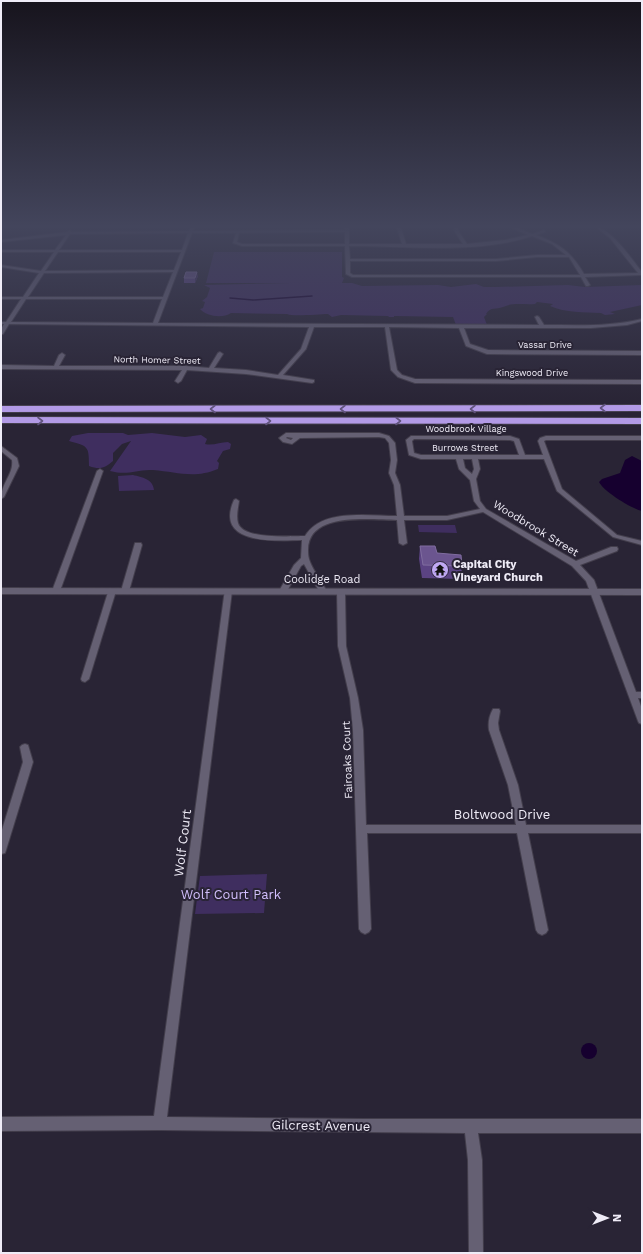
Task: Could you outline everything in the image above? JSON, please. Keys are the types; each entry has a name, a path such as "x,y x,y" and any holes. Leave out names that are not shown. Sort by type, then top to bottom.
{"highway":[{"path":"1,409 642,408"},
{"path":"1,420 642,421"}],"street":[{"path":"1,334 33,287"},
{"path":"155,324 168,287"},
{"path":"1,298 164,298"},
{"path":"538,317 542,327"},
{"path":"1,323 542,327 605,326 642,320"},
{"path":"280,376 303,349 312,326"},
{"name":"Kingswood Drive","path":"388,327 394,370 396,374 406,378 422,381 642,382"},
{"name":"Vassar Drive","path":"461,327 468,345 487,352 642,353"},
{"path":"211,369 220,354"},
{"path":"56,367 62,355"},
{"name":"North Homer Street","path":"1,367 211,369 312,381"},
{"path":"178,381 185,368"},
{"path":"295,436 379,435 390,439 394,460 392,473 397,485 403,543"},
{"name":"Woodbrook Village","path":"414,437 510,438 517,440 523,457"},
{"name":"Burrows Street","path":"414,437 409,440 411,454 414,456 546,457"},
{"path":"642,438 544,438 541,442 557,487 615,536 642,543"},
{"path":"1,448 15,459 16,466 1,497"},
{"path":"459,457 463,472 473,479 477,472 475,457"},
{"path":"56,591 100,471"},
{"path":"463,472 471,474 477,472"},
{"name":"Woodbrook Street","path":"473,479 477,501 484,510 575,564 587,575 642,721"},
{"path":"236,501 234,520 235,525 241,532 254,537 307,538"},
{"path":"323,591 305,559 307,538 319,526 335,519 447,518 484,510"},
{"path":"125,591 138,545"},
{"path":"575,564 614,549"},
{"path":"283,591 301,561 305,559"},
{"name":"Coolidge Road","path":"1,591 642,592"},
{"path":"85,679 112,591"},
{"name":"Wolf Court","path":"160,1122 228,591"},
{"name":"Fairoaks Court","path":"341,591 342,646 357,714 365,929"},
{"path":"632,695 642,695"},
{"path":"496,711 493,723 494,730 510,774 542,930"},
{"path":"1,850 28,762 25,747"},
{"name":"Boltwood Drive","path":"361,828 642,829"},
{"name":"Gilcrest Avenue","path":"1,1124 160,1122 471,1126 642,1126"},
{"path":"471,1126 475,1160 476,1253"}],"green space":[{"path":"207,287 642,287 642,305 610,312 615,314 605,315 601,313 562,310 550,306 553,304 537,302 535,304 518,304 492,309 484,317 487,325 456,325 453,317 341,315 332,317 328,314 290,315 231,313 223,316 214,316 200,309 203,308 205,302 202,301 207,297 210,288"},
{"path":"88,433 123,433 128,435 152,433 185,437 201,435 207,439 205,444 211,445 228,442 231,444 230,449 223,451 217,461 219,463 218,469 209,472 201,474 186,474 147,470 122,473 110,471 131,441 122,444 113,453 113,461 105,467 96,468 89,466 89,454 84,446 69,441 72,436"},
{"path":"133,475 152,483 154,490 119,491 118,476"},
{"path":"418,525 455,525 457,533 419,532"},
{"name":"Wolf Court Park","path":"267,874 264,913 195,914 200,876"}],"shaded area":[{"path":"632,456 642,461 642,511 637,510 618,499 606,490 599,482 602,479 620,473 625,460"},
{"path":"589,1043 596,1048 597,1051 592,1058 589,1059 582,1054 581,1051 586,1044"}],"building":[{"path":"420,546 435,546 437,553 461,555 462,566 423,565"}],"waterway":[{"path":"230,298 253,300 312,296"}],"place":[{"name":"Capital City Vineyard Church","path":"440,570"}]}
